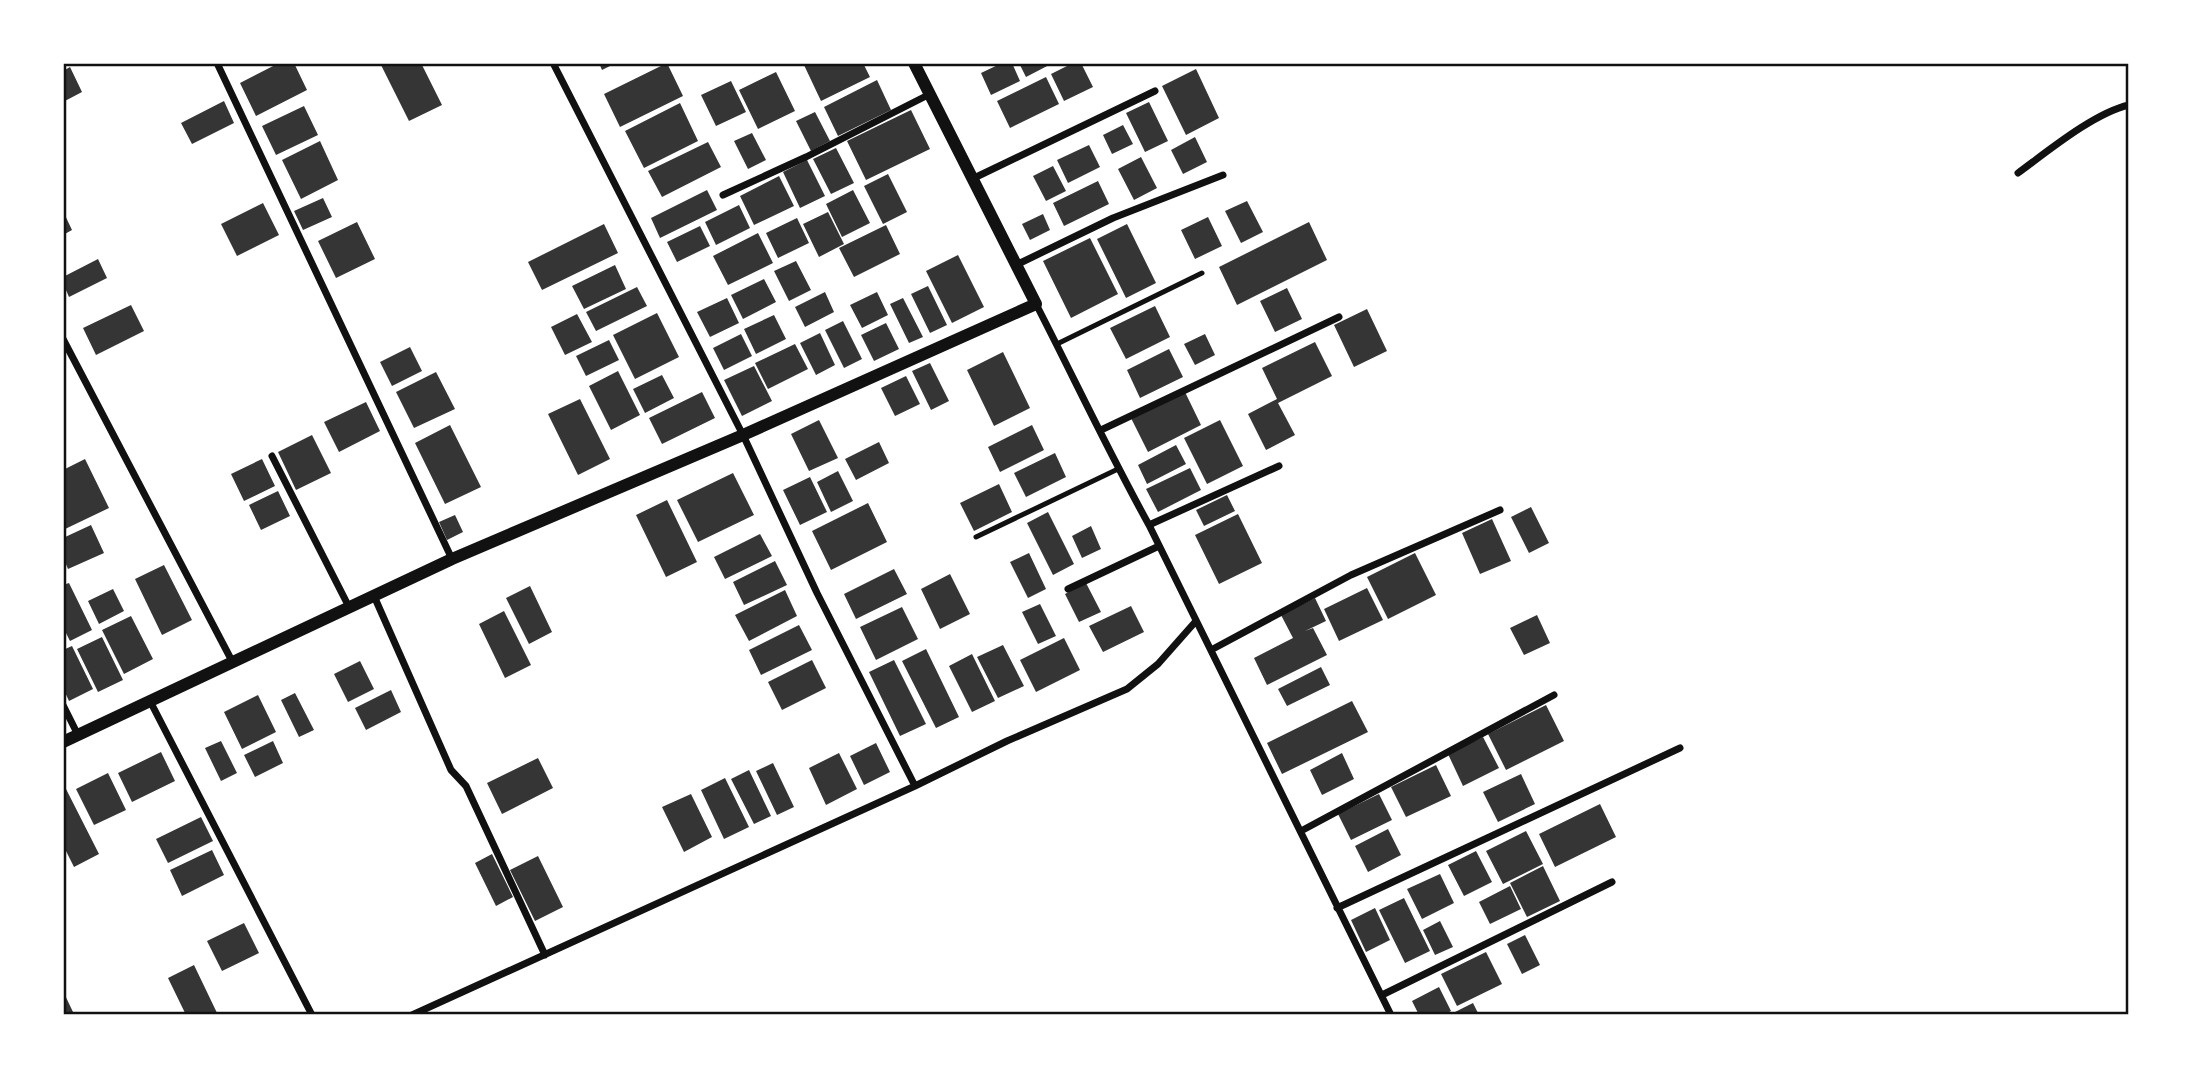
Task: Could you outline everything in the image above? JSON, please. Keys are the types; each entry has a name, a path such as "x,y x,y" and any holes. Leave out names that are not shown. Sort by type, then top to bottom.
{"street":[{"path":"217,63 452,559"},
{"path":"554,63 743,435 817,593 915,786"},
{"path":"914,63 1212,650 1391,1015"},
{"path":"972,179 1155,92"},
{"path":"723,195 831,145 930,94"},
{"path":"2018,173 2105,114 2129,105"},
{"path":"1016,265 1135,209 1223,175"},
{"path":"63,742 452,559 743,435 1036,304"},
{"path":"1101,430 1339,317"},
{"path":"63,339 232,661"},
{"path":"272,456 349,607"},
{"path":"1149,525 1279,466"},
{"path":"1212,650 1351,575 1500,510"},
{"path":"1068,589 1159,546"},
{"path":"374,596 451,770 466,786 545,955"},
{"path":"412,1015 915,786 1006,741 1126,689 1157,664 1196,621"},
{"path":"1301,831 1554,695"},
{"path":"150,701 312,1015"},
{"path":"63,705 78,735"},
{"path":"1337,908 1680,748"},
{"path":"1381,995 1612,882"}],"lane":[{"path":"1057,344 1202,273"},
{"path":"976,537 1118,469"}],"building":[{"path":"279,63 294,63 307,90 256,116 240,83"},
{"path":"380,63 421,63 442,105 409,121"},
{"path":"599,63 616,63 602,70"},
{"path":"667,63 683,96 620,127 604,94"},
{"path":"863,63 870,77 821,101 804,65"},
{"path":"1002,63 1012,63 1020,81 991,95 981,73"},
{"path":"1019,63 1053,63 1026,77"},
{"path":"1073,63 1081,63 1093,87 1064,101 1051,74"},
{"path":"70,67 82,92 63,102 63,71"},
{"path":"1196,69 1219,118 1186,135 1162,86"},
{"path":"776,72 795,111 758,129 739,90"},
{"path":"1046,77 1059,104 1010,128 997,101"},
{"path":"877,80 891,110 838,136 824,107"},
{"path":"731,81 746,112 716,126 701,95"},
{"path":"224,101 234,123 192,144 181,123"},
{"path":"1149,102 1168,141 1145,152 1126,113"},
{"path":"680,103 698,141 644,168 625,131"},
{"path":"304,106 318,135 276,155 262,126"},
{"path":"911,110 930,149 866,180 847,141"},
{"path":"815,112 830,141 811,151 796,121"},
{"path":"1123,125 1133,144 1112,154 1103,135"},
{"path":"752,133 766,160 748,169 734,141"},
{"path":"1195,137 1207,162 1183,174 1171,150"},
{"path":"320,141 338,180 301,199 282,160"},
{"path":"708,142 721,167 662,197 648,171"},
{"path":"1089,145 1100,167 1068,183 1057,160"},
{"path":"836,148 854,183 831,194 813,159"},
{"path":"1141,157 1157,188 1134,200 1118,169"},
{"path":"807,160 825,196 800,208 783,172"},
{"path":"1053,166 1066,191 1046,201 1033,176"},
{"path":"888,174 907,212 883,224 864,186"},
{"path":"779,176 794,206 754,225 740,196"},
{"path":"1098,181 1109,204 1064,226 1053,203"},
{"path":"707,190 717,210 660,238 651,218"},
{"path":"853,190 870,223 842,237 826,204"},
{"path":"323,198 332,217 303,230 294,211"},
{"path":"1247,201 1263,232 1241,243 1225,211"},
{"path":"263,203 279,235 237,256 221,224"},
{"path":"739,205 750,228 716,245 705,222"},
{"path":"63,211 72,230 63,235"},
{"path":"828,212 844,244 819,257 803,224"},
{"path":"1043,214 1050,230 1030,240 1022,224"},
{"path":"1208,217 1222,246 1195,259 1181,230"},
{"path":"797,218 809,243 778,258 766,233"},
{"path":"357,222 375,259 336,278 318,241"},
{"path":"1309,222 1327,260 1237,305 1219,267"},
{"path":"604,224 618,253 542,290 528,262"},
{"path":"1127,224 1156,283 1126,298 1097,239"},
{"path":"886,225 900,254 854,277 839,248"},
{"path":"700,226 710,246 677,262 667,242"},
{"path":"758,233 773,263 728,285 713,256"},
{"path":"1090,238 1118,294 1071,318 1043,261"},
{"path":"958,255 984,307 952,323 926,271"},
{"path":"98,259 107,278 69,297 63,277"},
{"path":"796,261 811,290 789,301 774,271"},
{"path":"615,265 626,289 584,309 572,286"},
{"path":"764,279 776,302 743,319 731,295"},
{"path":"928,286 947,325 930,333 911,294"},
{"path":"637,287 647,306 596,331 586,312"},
{"path":"1287,288 1302,319 1275,332 1260,301"},
{"path":"825,292 834,312 805,327 795,307"},
{"path":"877,292 888,315 862,328 850,305"},
{"path":"727,298 739,323 710,337 697,312"},
{"path":"903,298 923,337 909,343 890,304"},
{"path":"131,305 144,331 96,355 83,328"},
{"path":"1155,306 1170,337 1126,359 1110,328"},
{"path":"1367,309 1387,351 1354,367 1334,325"},
{"path":"657,313 679,357 635,379 613,335"},
{"path":"577,314 592,342 565,355 551,327"},
{"path":"774,315 786,339 756,354 744,329"},
{"path":"843,321 862,359 844,368 825,330"},
{"path":"886,323 899,349 874,361 861,335"},
{"path":"820,333 835,365 816,375 800,343"},
{"path":"741,334 752,356 724,370 713,348"},
{"path":"1205,334 1215,355 1195,365 1184,344"},
{"path":"609,340 619,360 586,376 576,356"},
{"path":"1315,342 1332,376 1278,403 1295,435 1266,450 1248,414 1277,399 1262,368"},
{"path":"795,344 808,369 768,389 755,363"},
{"path":"410,347 422,371 392,386 380,362"},
{"path":"1169,349 1183,377 1140,398 1127,370"},
{"path":"1003,352 1030,408 994,426 967,370"},
{"path":"930,363 949,401 931,410 912,371"},
{"path":"754,366 772,401 742,416 724,380"},
{"path":"618,371 640,415 611,430 589,386"},
{"path":"436,372 455,409 414,428 396,392"},
{"path":"662,375 674,398 645,413 633,389"},
{"path":"906,376 920,404 895,416 881,388"},
{"path":"702,392 715,418 662,444 649,418"},
{"path":"1185,392 1201,425 1148,452 1131,418"},
{"path":"580,399 610,459 578,475 548,414"},
{"path":"366,402 380,431 339,452 324,422"},
{"path":"819,420 838,458 809,471 791,434"},
{"path":"1220,420 1243,466 1207,484 1184,438"},
{"path":"450,425 481,487 445,504 415,443"},
{"path":"1032,425 1044,450 1000,472 988,447"},
{"path":"312,435 331,473 296,490 278,452"},
{"path":"879,442 889,463 856,480 845,459"},
{"path":"1176,445 1186,464 1147,484 1138,465"},
{"path":"1055,453 1066,477 1026,497 1014,473"},
{"path":"85,459 109,508 63,530 63,470"},
{"path":"262,459 275,486 244,501 231,474"},
{"path":"1190,468 1201,490 1158,512 1146,489"},
{"path":"838,471 853,501 831,512 817,482"},
{"path":"733,473 754,515 698,542 677,500"},
{"path":"810,477 827,512 800,525 783,490"},
{"path":"999,484 1012,512 974,531 960,503"},
{"path":"278,491 290,516 261,530 249,505"},
{"path":"1227,495 1235,511 1204,526 1196,510"},
{"path":"667,500 697,562 666,577 636,515"},
{"path":"868,503 887,542 831,570 812,531"},
{"path":"1531,507 1549,543 1529,553 1511,517"},
{"path":"1048,512 1074,564 1053,575 1027,523"},
{"path":"1238,514 1262,563 1219,584 1195,535"},
{"path":"455,515 463,532 447,540 439,522"},
{"path":"1492,519 1511,561 1480,574 1462,533"},
{"path":"91,525 104,553 68,569 63,557 63,538"},
{"path":"1091,526 1101,549 1082,558 1072,536"},
{"path":"760,534 772,556 725,579 714,557"},
{"path":"1029,553 1046,589 1028,598 1010,562"},
{"path":"1415,553 1436,595 1388,619 1367,577"},
{"path":"775,561 787,585 744,605 733,582"},
{"path":"164,565 192,620 162,635 135,579"},
{"path":"894,569 907,594 856,619 844,594"},
{"path":"950,574 970,614 940,629 921,589"},
{"path":"69,583 92,630 70,641 63,627 63,585"},
{"path":"1086,583 1101,612 1079,622 1065,594"},
{"path":"530,586 552,632 529,644 506,598"},
{"path":"1367,588 1383,620 1339,641 1324,609"},
{"path":"113,589 124,611 99,624 88,601"},
{"path":"785,590 797,616 749,641 735,615"},
{"path":"1315,598 1326,621 1305,631 1313,628 1327,655 1267,685 1254,658 1293,638 1281,615"},
{"path":"1040,604 1056,636 1038,644 1022,612"},
{"path":"1131,606 1144,632 1103,652 1089,626"},
{"path":"902,607 918,639 876,660 860,627"},
{"path":"504,611 531,665 505,678 479,624"},
{"path":"1537,615 1550,643 1524,655 1510,628"},
{"path":"131,616 153,659 124,674 102,630"},
{"path":"799,625 812,650 761,675 749,650"},
{"path":"102,637 123,680 98,692 77,649"},
{"path":"1064,638 1080,670 1036,692 1020,660"},
{"path":"1003,645 1024,686 998,698 977,657"},
{"path":"72,646 93,689 69,701 63,688 63,650"},
{"path":"926,649 959,717 936,728 902,661"},
{"path":"972,654 995,701 972,712 949,666"},
{"path":"812,660 826,688 782,710 768,682"},
{"path":"894,660 926,724 900,736 869,672"},
{"path":"360,661 374,689 348,702 334,674"},
{"path":"1321,667 1330,685 1287,706 1278,689"},
{"path":"391,690 401,712 366,730 355,708"},
{"path":"295,693 314,730 299,737 281,700"},
{"path":"258,695 276,732 242,749 224,712"},
{"path":"1352,701 1368,732 1282,774 1267,743"},
{"path":"1546,705 1564,741 1506,770 1488,734"},
{"path":"1483,737 1499,768 1463,786 1448,754"},
{"path":"221,741 237,773 221,781 205,748"},
{"path":"273,741 283,763 255,777 244,755"},
{"path":"876,743 890,772 864,785 850,756"},
{"path":"161,752 175,781 132,802 118,773"},
{"path":"839,753 857,789 826,805 809,768"},
{"path":"1342,753 1354,779 1322,795 1310,770"},
{"path":"538,758 553,788 502,814 487,783"},
{"path":"773,763 794,807 777,815 756,771"},
{"path":"1436,765 1451,796 1406,817 1391,787"},
{"path":"749,770 771,816 754,824 731,779"},
{"path":"108,773 126,810 94,825 76,789"},
{"path":"1521,774 1535,804 1498,822 1483,792"},
{"path":"725,778 749,827 724,839 701,790"},
{"path":"65,787 99,854 74,867 63,845"},
{"path":"691,794 712,837 684,852 662,807"},
{"path":"1379,794 1392,820 1351,840 1338,814"},
{"path":"1600,804 1616,837 1555,867 1539,834"},
{"path":"201,817 213,841 168,863 156,839"},
{"path":"1388,829 1401,855 1368,872 1355,846"},
{"path":"1526,831 1543,864 1503,884 1486,851"},
{"path":"212,850 224,875 182,896 170,870"},
{"path":"1476,851 1492,882 1464,896 1448,865"},
{"path":"492,854 513,897 496,906 475,863"},
{"path":"538,856 563,907 535,921 510,870"},
{"path":"1543,866 1560,901 1527,917 1510,883"},
{"path":"1440,874 1454,903 1422,919 1407,889"},
{"path":"1510,886 1521,909 1490,924 1479,902"},
{"path":"1404,898 1430,951 1405,963 1379,910"},
{"path":"1375,908 1390,940 1366,952 1351,920"},
{"path":"1440,921 1453,947 1435,955 1423,930"},
{"path":"244,923 259,953 222,971 207,941"},
{"path":"1525,935 1540,965 1522,974 1507,944"},
{"path":"1486,952 1502,984 1457,1006 1441,974"},
{"path":"194,965 218,1015 186,1015 168,978"},
{"path":"1439,987 1451,1011 1444,1015 1419,1015 1412,1001"},
{"path":"63,991 73,1012 67,1015 63,1015"},
{"path":"1473,1003 1479,1015 1449,1015"}]}
